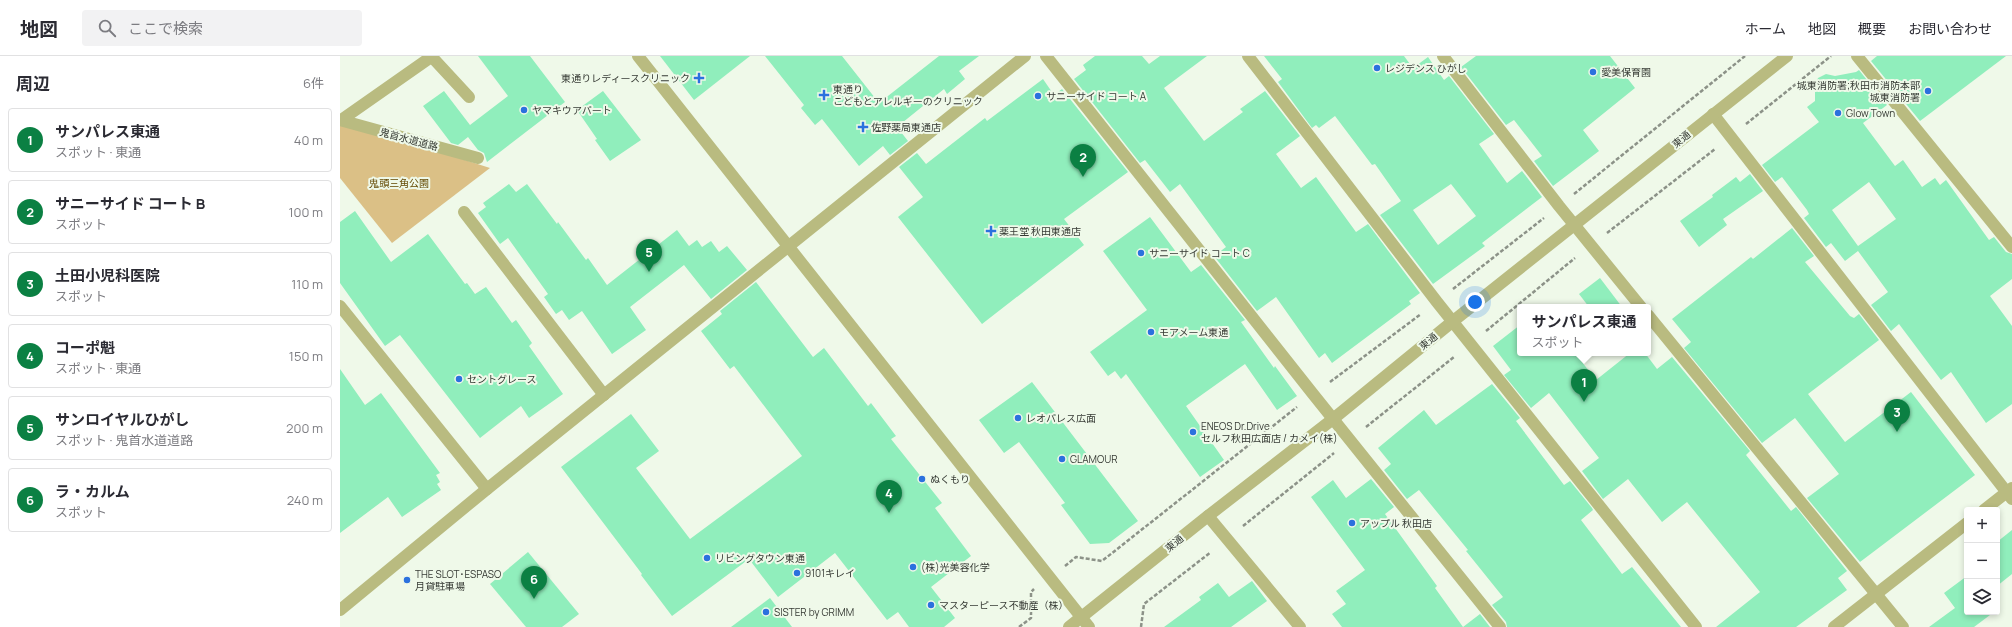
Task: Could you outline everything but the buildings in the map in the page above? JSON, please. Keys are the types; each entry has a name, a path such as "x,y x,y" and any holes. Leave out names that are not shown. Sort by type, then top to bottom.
{"street":[{"path":"340,120 431,56 469,97"},
{"path":"638,56 1090,627"},
{"path":"340,610 487,488 1025,56"},
{"path":"1046,56 1333,420 1500,627"},
{"path":"1248,56 1436,302 1696,627"},
{"path":"1443,56 1559,206 1639,304"},
{"name":"東通","path":"1069,627 1208,516 1333,420 1574,224 1787,56"},
{"path":"1857,56 2012,248"},
{"path":"1713,114 2010,493 1989,507"},
{"name":"鬼首水道道路","path":"340,120 478,158"},
{"path":"464,212 604,395"},
{"path":"340,306 487,488"},
{"path":"1651,319 1903,627"},
{"path":"1208,516 1300,627"},
{"path":"1834,627 1964,525"}],"path":[{"path":"1019,627 1031,618 1031,592 1050,577 1076,557 1102,561 1313,394 1436,302 1559,206 1745,56"}],"green space":[{"name":"鬼頭三角公園","path":"340,120 490,168 392,243 340,178"}],"place":[{"name":"レジデンス ひがし","path":"1377,68"},
{"name":"愛美保育園","path":"1593,72"},
{"name":"東通りレディースクリニック","path":"699,78"},
{"name":"城東消防署;秋田市消防本部 城東消防署","path":"1928,91"},
{"name":"東通り こどもとアレルギーのクリニック","path":"824,95"},
{"name":"サニーサイド コート A","path":"1038,96"},
{"name":"ヤマキウアパート","path":"524,110"},
{"name":"Glow Town","path":"1838,113"},
{"name":"佐野薬局東通店","path":"863,127"},
{"name":"サニーサイド コート B","path":"1083,177"},
{"name":"薬王堂 秋田東通店","path":"991,231"},
{"name":"サニーサイド コート C","path":"1141,253"},
{"name":"サンロイヤルひがし","path":"649,272"},
{"name":"モアメーム東通","path":"1151,332"},
{"name":"セントグレース","path":"459,379"},
{"name":"サンパレス東通","path":"1584,402"},
{"name":"レオパレス広面","path":"1018,418"},
{"name":"ENEOS Dr.Drive セルフ秋田広面店 / カメイ(株)","path":"1193,432"},
{"name":"土田小児科医院","path":"1897,432"},
{"name":"GLAMOUR","path":"1062,459"},
{"name":"ぬくもり","path":"922,479"},
{"name":"コーポ魁","path":"889,513"},
{"name":"アップル 秋田店","path":"1352,523"},
{"name":"リビングタウン東通","path":"707,558"},
{"name":"(株)光美容化学","path":"913,567"},
{"name":"9101キレイ","path":"797,573"},
{"name":"THE SLOT･ESPASO 月貸駐車場","path":"407,580"},
{"name":"ラ・カルム","path":"534,599"},
{"name":"マスターピース不動産（株）","path":"931,605"},
{"name":"SISTER by GRIMM","path":"766,612"}]}
